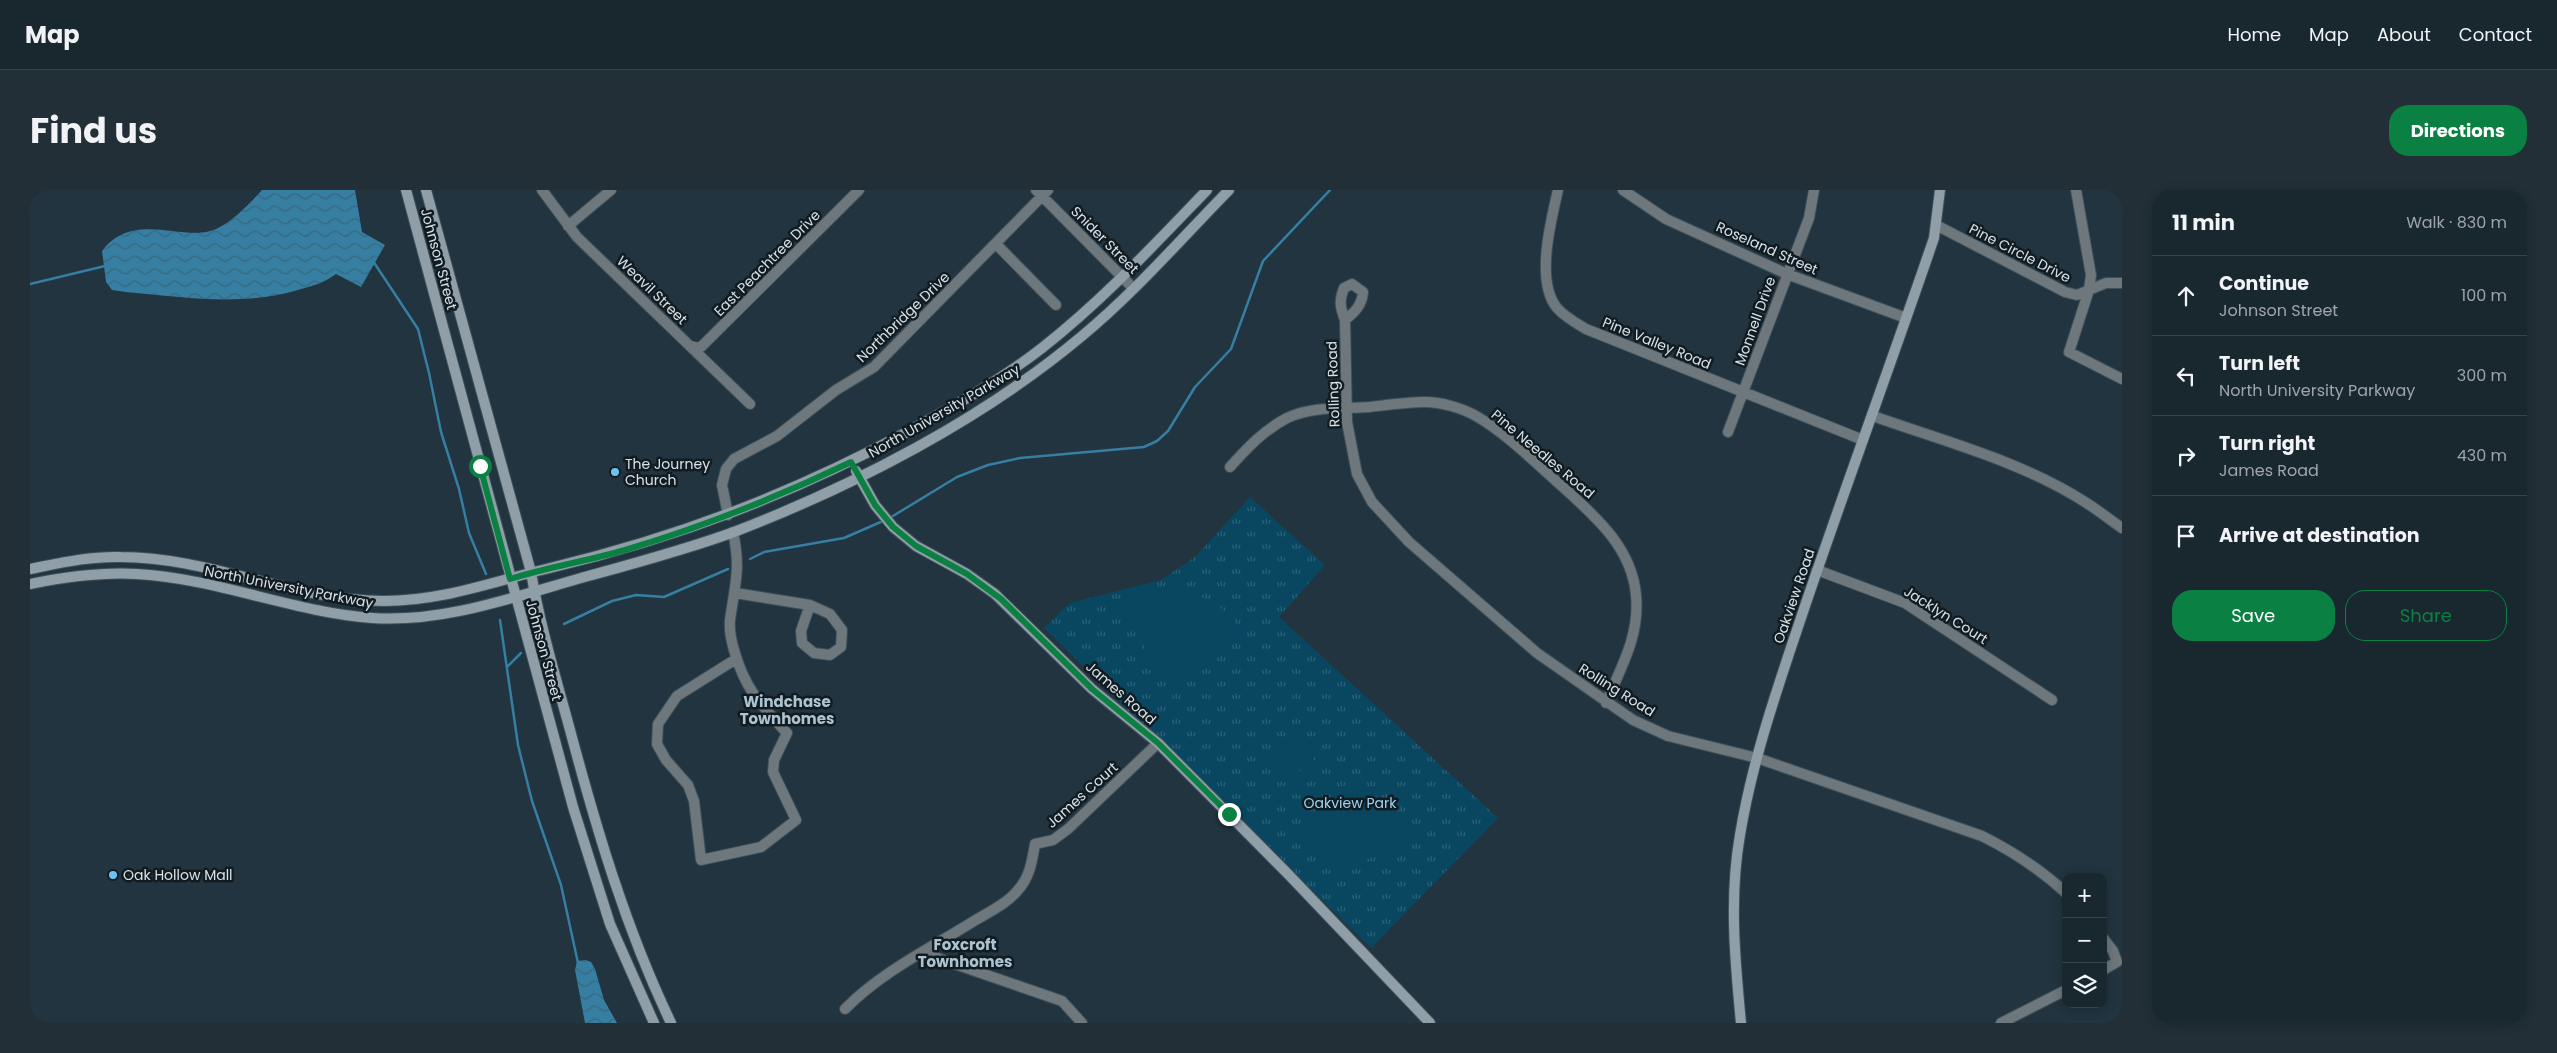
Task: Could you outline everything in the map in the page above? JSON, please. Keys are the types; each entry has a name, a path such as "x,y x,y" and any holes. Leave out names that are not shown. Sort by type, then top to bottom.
{"main road":[{"name":"Johnson Street","path":"406,190 510,579 588,859 610,924 654,1023"},
{"name":"Johnson Street","path":"426,190 531,572 534,592 606,859 650,978 672,1023"},
{"name":"North University Parkway","path":"30,569 84,559 121,556 156,560 318,593 378,601 431,598 623,550 728,515 851,462 942,413 1032,355 1079,317 1122,277 1207,190"},
{"name":"North University Parkway","path":"30,584 69,576 136,574 192,582 372,618 450,612 516,598 733,532 859,476 925,442 1026,380 1086,334 1229,190"},
{"name":"Oakview Road","path":"1741,1023 1735,964 1734,908 1740,836 1757,758 1817,570 1873,416 1936,225 1940,190"},
{"name":"James Road","path":"851,462 878,509 898,532 920,548 967,574 995,594 1092,689 1158,743 1288,874 1426,1022"}],"street":[{"name":"Weavil Street","path":"542,190 568,226 750,404"},
{"path":"568,226 611,190"},
{"name":"East Peachtree Drive","path":"690,346 699,348 702,346 860,190"},
{"name":"Pine Valley Road","path":"1558,190 1545,274 1549,292 1556,308 1586,329 1863,440"},
{"name":"Roseland Street","path":"1623,190 1666,219 1787,274 1906,318"},
{"name":"Monnell Drive","path":"1728,432 1809,218 1814,190"},
{"path":"2076,190 2091,275 2089,290 2070,352 2122,379"},
{"name":"Snider Street","path":"1042,192 1133,288"},
{"name":"Northbridge Drive","path":"728,515 722,497 722,485 726,470 734,459 777,436 836,390 874,367 996,244 1042,192"},
{"name":"Pine Circle Drive","path":"1936,225 2066,292 2077,295 2106,283 2122,282"},
{"path":"996,244 1056,306"},
{"name":"Rolling Road","path":"1345,320 1347,422 1357,474 1372,502 1390,523 1523,642 1606,703 1633,720 1668,736 1727,748 1982,836 2015,852 2042,871 2062,889"},
{"name":"Pine Needles Road","path":"1230,467 1265,432 1286,418 1313,410 1426,402 1459,409 1476,416 1525,454 1597,518 1623,553 1631,572 1636,595 1636,624 1631,646 1606,703"},
{"path":"1873,416 2012,466 2050,482 2085,502 2122,528"},
{"path":"733,532 738,567 729,633 736,659 747,686 787,733 774,760 773,772 796,820 761,847 702,860 694,801 688,785 666,760 657,744 658,724 677,696 736,659"},
{"name":"Jacklyn Court","path":"1817,570 1905,603 2052,700"},
{"path":"735,593 810,605 830,614 842,630 841,648 830,655 814,652 802,643 801,631 810,605"},
{"name":"James Court","path":"846,1009 865,990 1018,891 1029,874 1035,844 1053,840 1068,829 1158,743"},
{"path":"2107,943 2114,951 2119,963 2107,968"},
{"path":"923,953 1062,1001 1082,1023"},
{"path":"2001,1023 2062,992"}],"green space":[{"name":"Oakview Park","path":"1250,497 1325,565 1279,617 1498,818 1371,948 1044,628 1070,603 1161,580 1195,557"},
{"path":"1152,591 1179,592 1211,601 1220,607 1239,627 1169,682 1163,680 1120,605"},
{"path":"1299,739 1316,763 1305,771 1288,747"},
{"path":"1284,750 1301,773 1290,781 1273,758"},
{"path":"1350,780 1357,780 1415,828 1389,852 1339,867 1292,839"}],"water":[{"path":"262,190 355,190 362,232 385,245 361,287 336,274 318,284 276,295 255,298 212,299 112,290 106,282 102,251 115,238 129,232 145,229 191,233 205,232 218,228 236,216"},
{"path":"586,960 591,962 595,969 604,1000 617,1023 585,1023 575,970 577,961"}],"waterway":[{"path":"888,519 957,477 988,465 1020,458 1144,447 1157,441 1168,431 1195,387 1231,349 1263,261 1330,190"},
{"path":"373,261 418,329 441,432 459,489 469,533 486,574"},
{"path":"30,284 105,266"},
{"path":"750,559 764,552 844,538 883,521"},
{"path":"564,624 612,601 636,595 664,597 728,569"},
{"path":"500,620 518,745 532,801 561,885 578,963"},
{"path":"507,667 521,653"}],"place":[{"name":"The Journey Church","path":"615,472"},
{"name":"Oak Hollow Mall","path":"113,875"}],"district":[{"name":"Windchase Townhomes","path":"787,710"},
{"name":"Foxcroft Townhomes","path":"965,952"}],"route":[{"path":"480,466 510,579 531,572 623,550 674,534 728,515 851,462 875,505 893,527 916,546 967,574 1001,599 1092,689 1158,743 1229,814"}]}
